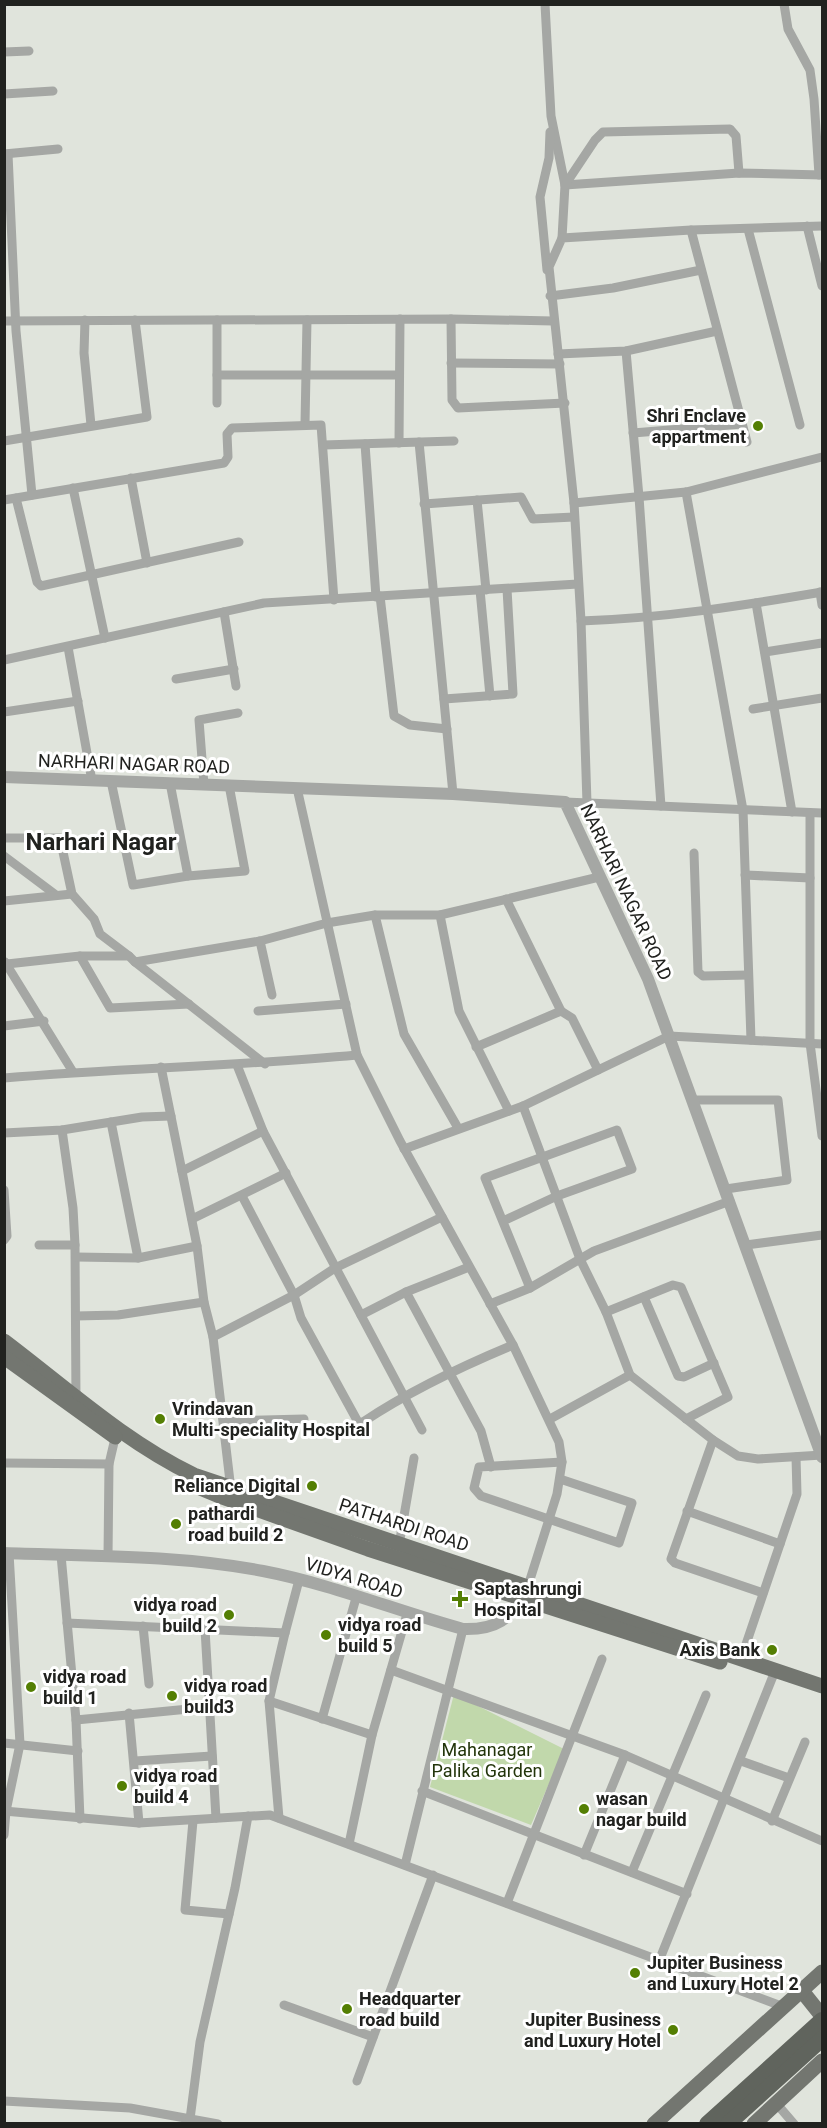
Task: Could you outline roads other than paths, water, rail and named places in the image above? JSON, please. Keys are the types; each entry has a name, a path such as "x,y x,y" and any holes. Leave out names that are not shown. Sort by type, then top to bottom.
{"highway":[{"path":"707,2124 822,2018"},
{"path":"728,2124 822,2039"}],"main road":[{"name":"PATHARDI ROAD","path":"4,1341 75,1402 117,1433 231,1495 399,1545 525,1592 741,1659 774,1675 822,1686"},
{"path":"4,1357 75,1402"},
{"path":"231,1495 774,1675 822,1695"},
{"path":"654,2124 822,1972"},
{"path":"802,1991 822,2018"},
{"path":"754,2124 822,2061"}],"street":[{"path":"545,4 551,116 549,158 540,197 553,321 565,403 574,503 581,621 587,803"},
{"path":"565,184 739,173 820,175 819,128 810,70 788,29 784,4"},
{"path":"4,52 29,51"},
{"path":"4,94 53,91"},
{"path":"548,272 562,238 565,184 551,116"},
{"path":"565,184 599,134 603,132 730,129 736,136 739,173"},
{"path":"32,495 16,320 6,154 58,149"},
{"path":"807,226 822,286"},
{"path":"562,238 691,230 822,226"},
{"path":"748,229 800,425"},
{"path":"691,230 747,442"},
{"path":"550,296 613,288 701,270"},
{"path":"4,321 400,319 553,321"},
{"path":"399,442 400,319"},
{"path":"451,319 452,400 458,408 565,403"},
{"path":"85,320 84,352 91,424"},
{"path":"4,441 91,424 147,417 135,320"},
{"path":"217,320 217,404"},
{"path":"305,424 307,320"},
{"path":"451,363 559,359 626,351 717,331"},
{"path":"626,351 661,806"},
{"path":"217,375 399,375"},
{"path":"633,433 742,424"},
{"path":"4,500 224,463 228,457 227,434 232,428 322,425 334,600"},
{"path":"323,445 454,441"},
{"path":"419,442 453,794"},
{"path":"365,444 378,597 394,716 410,725 447,729"},
{"path":"574,503 686,492 822,457"},
{"path":"131,478 147,563"},
{"path":"73,488 105,638"},
{"path":"686,492 743,810 751,1040"},
{"path":"424,504 521,497 533,519 574,517"},
{"path":"16,498 38,584 44,586 239,542"},
{"path":"477,500 490,696"},
{"path":"4,660 276,602 578,584"},
{"path":"444,699 510,695 514,691 507,589"},
{"path":"581,621 707,612 821,592 822,605"},
{"path":"756,603 792,812"},
{"path":"224,612 236,686"},
{"path":"765,652 822,643"},
{"path":"69,647 92,781"},
{"path":"176,679 234,669"},
{"path":"753,709 822,698"},
{"path":"4,712 78,700"},
{"path":"204,785 199,720 238,713"},
{"name":"NARHARI NAGAR ROAD","path":"4,777 453,794 565,802 598,877 648,979 821,1449"},
{"path":"111,781 133,885 188,876 245,872 229,785"},
{"path":"170,783 188,876"},
{"path":"297,788 357,1055 405,1149 513,1345 559,1442 562,1462 560,1479 525,1592"},
{"path":"565,802 822,813"},
{"path":"810,813 810,1043 820,1099 822,1136"},
{"path":"4,838 60,838 72,894 94,919 100,934 265,1064"},
{"path":"694,853 698,972 703,976 748,975"},
{"path":"4,856 56,895"},
{"path":"745,875 810,878"},
{"path":"73,1072 6,962 80,956 132,959 260,941 327,923 375,915 440,915 598,877"},
{"path":"4,901 72,894"},
{"path":"506,899 561,1011 572,1018 598,1070"},
{"path":"375,915 404,1034 458,1128"},
{"path":"440,915 456,1003 509,1111"},
{"path":"260,941 272,995"},
{"path":"80,956 110,1008 189,1004"},
{"path":"258,1011 346,1004"},
{"path":"476,1047 561,1011"},
{"path":"4,1026 44,1021"},
{"path":"405,1149 523,1106 669,1036 822,1044"},
{"path":"4,1078 161,1067 265,1064 357,1055"},
{"path":"237,1065 262,1131 422,1430"},
{"path":"161,1067 197,1246 204,1302 213,1337 231,1495"},
{"path":"490,1304 530,1288 594,1251 728,1195 787,1180 778,1100 693,1100"},
{"path":"523,1106 580,1259 606,1312 630,1375 712,1440 738,1456 749,1458 796,1457 821,1449"},
{"path":"4,1133 62,1130 171,1116"},
{"path":"111,1122 138,1258"},
{"path":"62,1130 73,1208 76,1257 75,1402"},
{"path":"503,1221 556,1196 632,1169 616,1130 484,1178 530,1288"},
{"path":"182,1171 262,1131"},
{"path":"192,1219 286,1173"},
{"path":"4,1190 7,1236 4,1240"},
{"path":"242,1196 294,1296 301,1318 356,1421 363,1422 404,1395 450,1371 513,1345"},
{"path":"213,1337 294,1296 335,1268 442,1217"},
{"path":"746,1245 822,1235"},
{"path":"39,1245 75,1245"},
{"path":"76,1257 138,1258 197,1246"},
{"path":"361,1315 406,1292 469,1267"},
{"path":"606,1312 673,1285 681,1287 727,1399 686,1419"},
{"path":"406,1292 481,1431 490,1467"},
{"path":"644,1297 678,1376 684,1377 714,1363"},
{"path":"76,1316 118,1315 204,1302"},
{"path":"550,1419 630,1375"},
{"path":"224,1421 304,1419"},
{"path":"108,1557 109,1464 117,1433"},
{"path":"712,1440 672,1561 763,1593"},
{"path":"741,1659 797,1494 796,1457"},
{"path":"399,1545 414,1458"},
{"path":"560,1479 631,1501 633,1505 618,1543 476,1494 473,1483 479,1467 562,1462"},
{"path":"4,1463 109,1464"},
{"path":"687,1511 780,1544"},
{"path":"4,1835 5,1811 20,1744 9,1650 7,1553"},
{"name":"VIDYA ROAD","path":"7,1553 108,1557 241,1568 299,1580 463,1629 479,1630 499,1624 512,1614 525,1592"},
{"path":"62,1555 76,1720 80,1819"},
{"path":"279,1818 269,1701 299,1580"},
{"path":"322,1719 356,1598"},
{"path":"349,1844 372,1735 407,1614"},
{"path":"67,1623 285,1633"},
{"path":"143,1626 149,1684"},
{"path":"205,1629 216,1818"},
{"path":"405,1865 463,1629"},
{"path":"507,1903 602,1659"},
{"path":"391,1670 625,1755 822,1841"},
{"path":"659,1961 774,1675"},
{"path":"632,1872 706,1695"},
{"path":"269,1701 372,1735"},
{"path":"76,1720 129,1713 209,1707"},
{"path":"129,1713 139,1823"},
{"path":"772,1821 805,1742"},
{"path":"4,1743 78,1751"},
{"path":"584,1854 625,1755"},
{"path":"135,1761 212,1756"},
{"path":"741,1761 789,1778"},
{"path":"422,1791 687,1894"},
{"path":"5,1811 139,1823 270,1815 784,2007"},
{"path":"190,2119 200,2042 248,1816"},
{"path":"193,1821 185,1910 229,1914"},
{"path":"357,2081 433,1875"},
{"path":"284,2005 373,2037"},
{"path":"4,2101 130,2108 218,2124"},
{"path":"776,2103 794,2124"}],"place":[{"name":"Shri Enclave appartment","path":"758,426"},
{"name":"Vrindavan Multi-speciality Hospital","path":"160,1419"},
{"name":"Reliance Digital","path":"312,1486"},
{"name":"pathardi road build 2","path":"176,1524"},
{"name":"Saptashrungi Hospital","path":"460,1599"},
{"name":"vidya road build 2","path":"229,1615"},
{"name":"vidya road build 5","path":"326,1635"},
{"name":"Axis Bank","path":"772,1650"},
{"name":"vidya road build 1","path":"31,1687"},
{"name":"vidya road build3","path":"172,1696"},
{"name":"vidya road build 4","path":"122,1786"},
{"name":"wasan nagar build","path":"584,1809"},
{"name":"Jupiter Business and Luxury Hotel 2","path":"635,1973"},
{"name":"Headquarter road build","path":"347,2009"},
{"name":"Jupiter Business and Luxury Hotel","path":"673,2030"}],"district":[{"name":"Narhari Nagar","path":"101,842"}],"park label":[{"name":"Mahanagar Palika Garden","path":"487,1760"}]}
